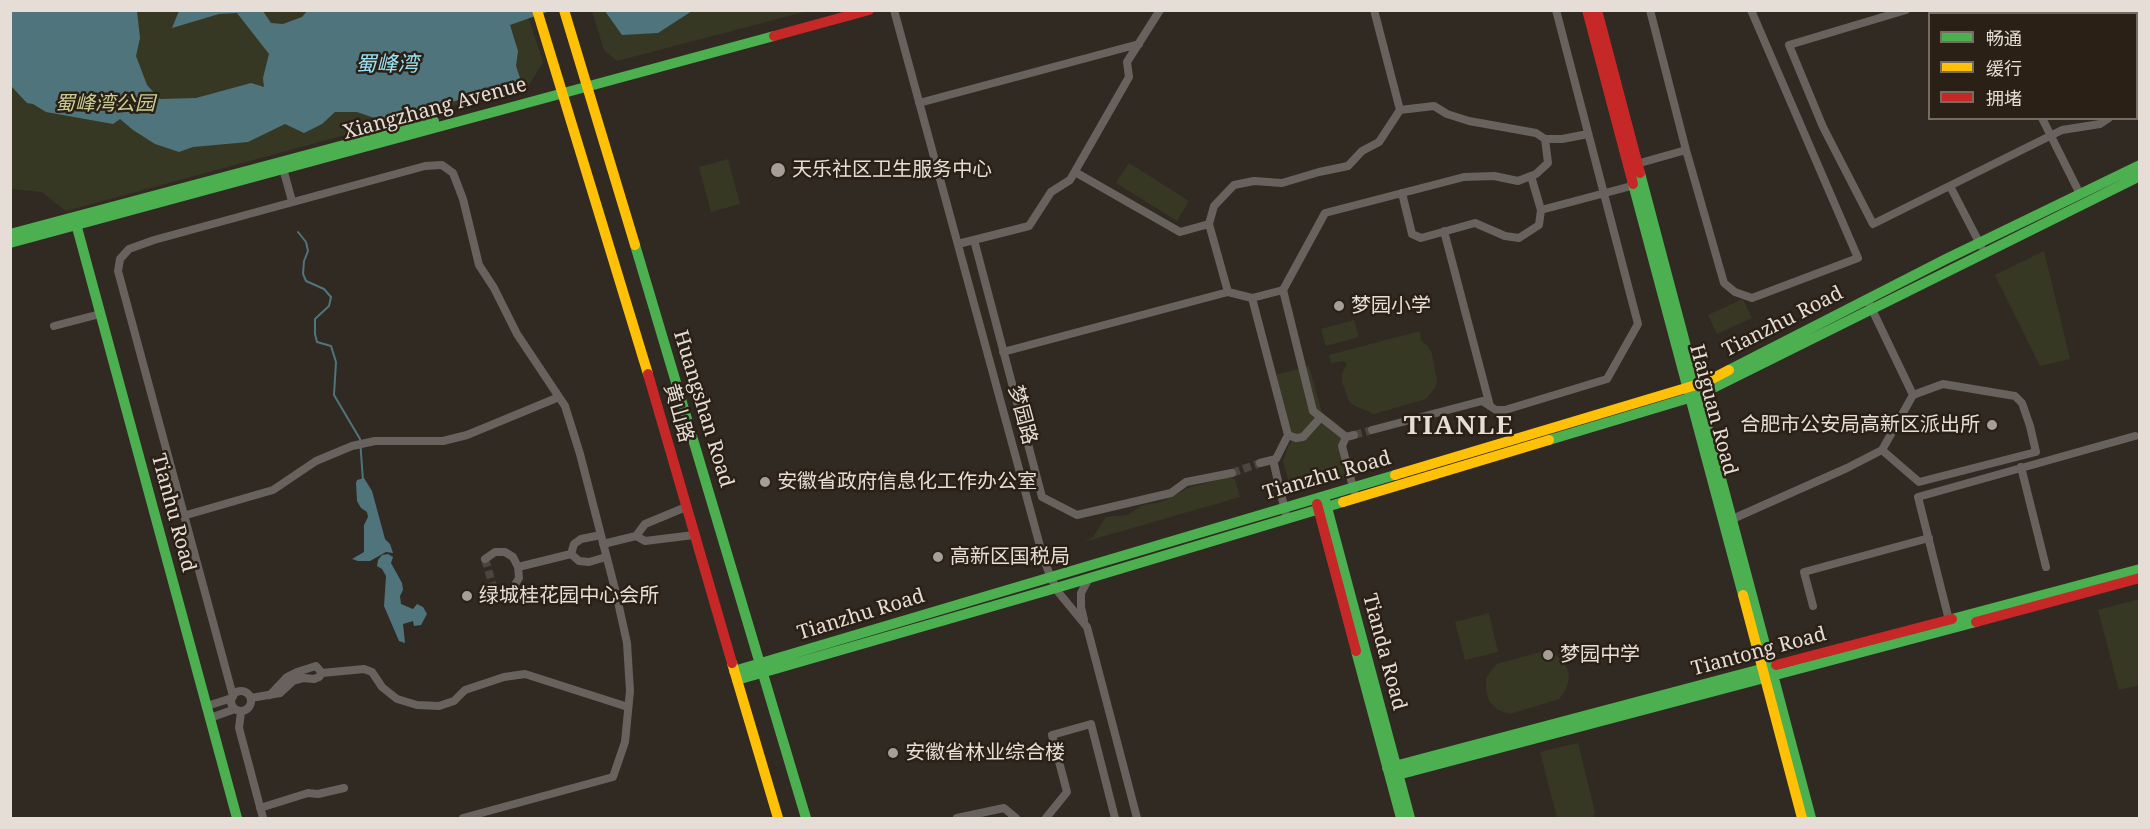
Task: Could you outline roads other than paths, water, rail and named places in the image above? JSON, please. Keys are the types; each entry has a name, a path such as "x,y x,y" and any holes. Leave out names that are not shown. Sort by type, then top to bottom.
{"street":[{"name":"Xiangzhang Avenue","path":"587,84 852,10"},
{"name":"Xiangzhang Avenue","path":"10,243 75,221 869,10"},
{"name":"梦园路","path":"894,10 1054,583 1084,621 1137,819"},
{"path":"958,244 1029,226 1051,192 1071,180 1129,77 1127,62 1160,10"},
{"path":"1227,292 1209,224 1214,206 1234,185 1254,181 1282,183 1348,166 1362,151 1379,142 1400,110 1374,10"},
{"path":"1372,430 1482,401 1496,410 1504,410 1607,379 1638,324 1556,10"},
{"name":"Haiguan Road","path":"1587,10 1639,184 1768,672 1811,819"},
{"name":"Haiguan Road","path":"1597,10 1633,164"},
{"path":"1650,10 1686,150 1724,283 1735,292 1752,298 1858,258 1751,10"},
{"path":"1906,10 1789,45 1823,127 1873,224 2062,130 2100,124 2106,120"},
{"name":"Huangshan Road","path":"564,11 806,819"},
{"name":"黄山路","path":"538,14 660,413 778,819"},
{"path":"919,103 1139,44"},
{"path":"1400,110 1434,106 1447,114 1469,121 1536,133 1545,139 1562,140 1588,134"},
{"path":"2043,120 2080,194"},
{"path":"1346,438 1313,411 1283,290 1325,213 1464,177 1494,176 1518,181 1536,174 1548,163 1545,139"},
{"path":"1633,164 1686,150"},
{"path":"282,165 292,201"},
{"path":"263,819 239,728 238,711 232,704 118,271 120,259 129,249 154,240 425,166 442,165 453,173 463,199 479,265 494,288 517,334 564,406 580,454 627,643 630,691 624,742 613,777 463,819"},
{"name":"Tianzhu Road","path":"736,676 1054,583 1284,507 1321,502 1693,392 1872,310 2080,194 2139,165"},
{"path":"1076,171 1180,232 1209,224"},
{"path":"1402,193 1412,234 1420,238 1475,222 1505,237 1519,238 1539,225 1541,210 1531,176"},
{"name":"Tianzhu Road","path":"1693,392 1867,299 2139,177"},
{"path":"1541,210 1639,184"},
{"path":"1950,186 1983,248"},
{"name":"Xiangzhang Avenue","path":"10,234 75,221"},
{"name":"Tianhu Road","path":"75,221 237,819"},
{"path":"1444,231 1490,406"},
{"path":"974,240 1042,497 1077,515 1171,493 1186,482 1232,473"},
{"path":"1003,352 1227,292 1252,298 1283,290"},
{"path":"1252,298 1288,435 1276,459 1260,463"},
{"path":"1867,299 1913,394"},
{"path":"54,326 100,314"},
{"path":"1728,521 1882,450 1913,394 1943,384 2015,396 2022,403 2036,452 1919,482 1882,450"},
{"path":"183,516 273,490 316,462 360,444 375,441 443,441 467,435 559,397"},
{"path":"1288,435 1296,438 1303,437 1321,417"},
{"path":"1354,435 1346,438 1342,446 1354,492"},
{"path":"1949,620 1918,496 2135,436"},
{"path":"1273,460 1287,519"},
{"path":"2021,467 2046,567"},
{"name":"Tianzhu Road","path":"1054,583 1089,578 1287,519 1321,502"},
{"name":"Tianda Road","path":"1321,502 1393,771 1410,819"},
{"path":"603,544 636,536 645,524 686,507"},
{"path":"636,536 645,541 694,534"},
{"path":"571,554 574,544 581,539 601,535"},
{"path":"1813,606 1804,572 1929,538"},
{"path":"485,559 495,552 505,552 513,557 518,567 519,578 513,588 500,595 495,593"},
{"path":"571,554 579,561 589,562 606,557"},
{"path":"518,567 571,554"},
{"name":"Tiantong Road","path":"1768,672 1949,620 2139,570"},
{"path":"1084,621 1081,593 1089,578"},
{"name":"Tiantong Road","path":"1393,771 1768,672 2139,578"},
{"path":"270,695 287,677 308,668 316,666 322,673"},
{"path":"308,668 309,678"},
{"path":"209,712 237,692 244,692 251,698 270,695 280,693 293,681 314,679 322,673 364,669 372,672 382,687 397,699 417,705 439,706 454,701 465,690 504,676 525,674 628,707"},
{"name":"Haiguan Road","path":"1768,672 1802,819"},
{"path":"209,712 248,709 251,698"},
{"path":"1046,819 1067,792 1052,735 1091,724 1115,819"},
{"name":"Tianda Road","path":"1393,771 1401,819"},
{"path":"260,808 308,793 318,794 344,788"},
{"path":"957,819 1004,808 1016,819"},
{"path":"498,810 501,819"}],"water":[{"name":"蜀峰湾","path":"11,11 137,11 140,38 136,56 147,85 160,99 196,98 251,83 264,87 263,78 269,54 237,13 219,14 172,28 179,11 263,11 271,23 283,24 302,17 307,11 550,11 510,25 518,51 516,66 521,81 386,122 357,112 335,112 322,124 304,133 285,124 248,142 193,147 179,152 155,144 120,119 113,124 46,112 27,103 11,86"},
{"path":"605,11 692,11 658,33 622,35"},
{"path":"364,478 372,491 385,539 390,544 393,553 386,552 370,561 358,561 352,559 364,552 364,525 368,517 367,512 357,501 356,483 357,480"},
{"path":"388,554 393,557 391,563 402,583 401,604 413,609 417,604 423,607 427,614 421,625 414,626 413,621 403,624 405,643 399,641 384,606 386,576 377,566 382,555"}],"waterway":[{"path":"298,232 306,242 308,251 303,274 306,281 324,289 331,297 329,306 315,319 315,334 317,342 331,346 336,362 334,395 360,439 363,481"}],"tunnel":[{"path":"1354,435 1372,430"},
{"path":"1232,473 1260,463"},
{"path":"485,559 495,593"}],"place":[{"name":"天乐社区卫生服务中心","path":"778,170"},
{"name":"梦园小学","path":"1339,306"},
{"name":"合肥市公安局高新区派出所","path":"1992,425"},
{"name":"安徽省政府信息化工作办公室","path":"765,482"},
{"name":"高新区国税局","path":"938,557"},
{"name":"绿城桂花园中心会所","path":"467,596"},
{"name":"梦园中学","path":"1548,655"},
{"name":"安徽省林业综合楼","path":"893,753"}],"district":[{"name":"TIANLE","path":"1459,427"}],"park label":[{"name":"蜀峰湾公园","path":"105,104"}]}
